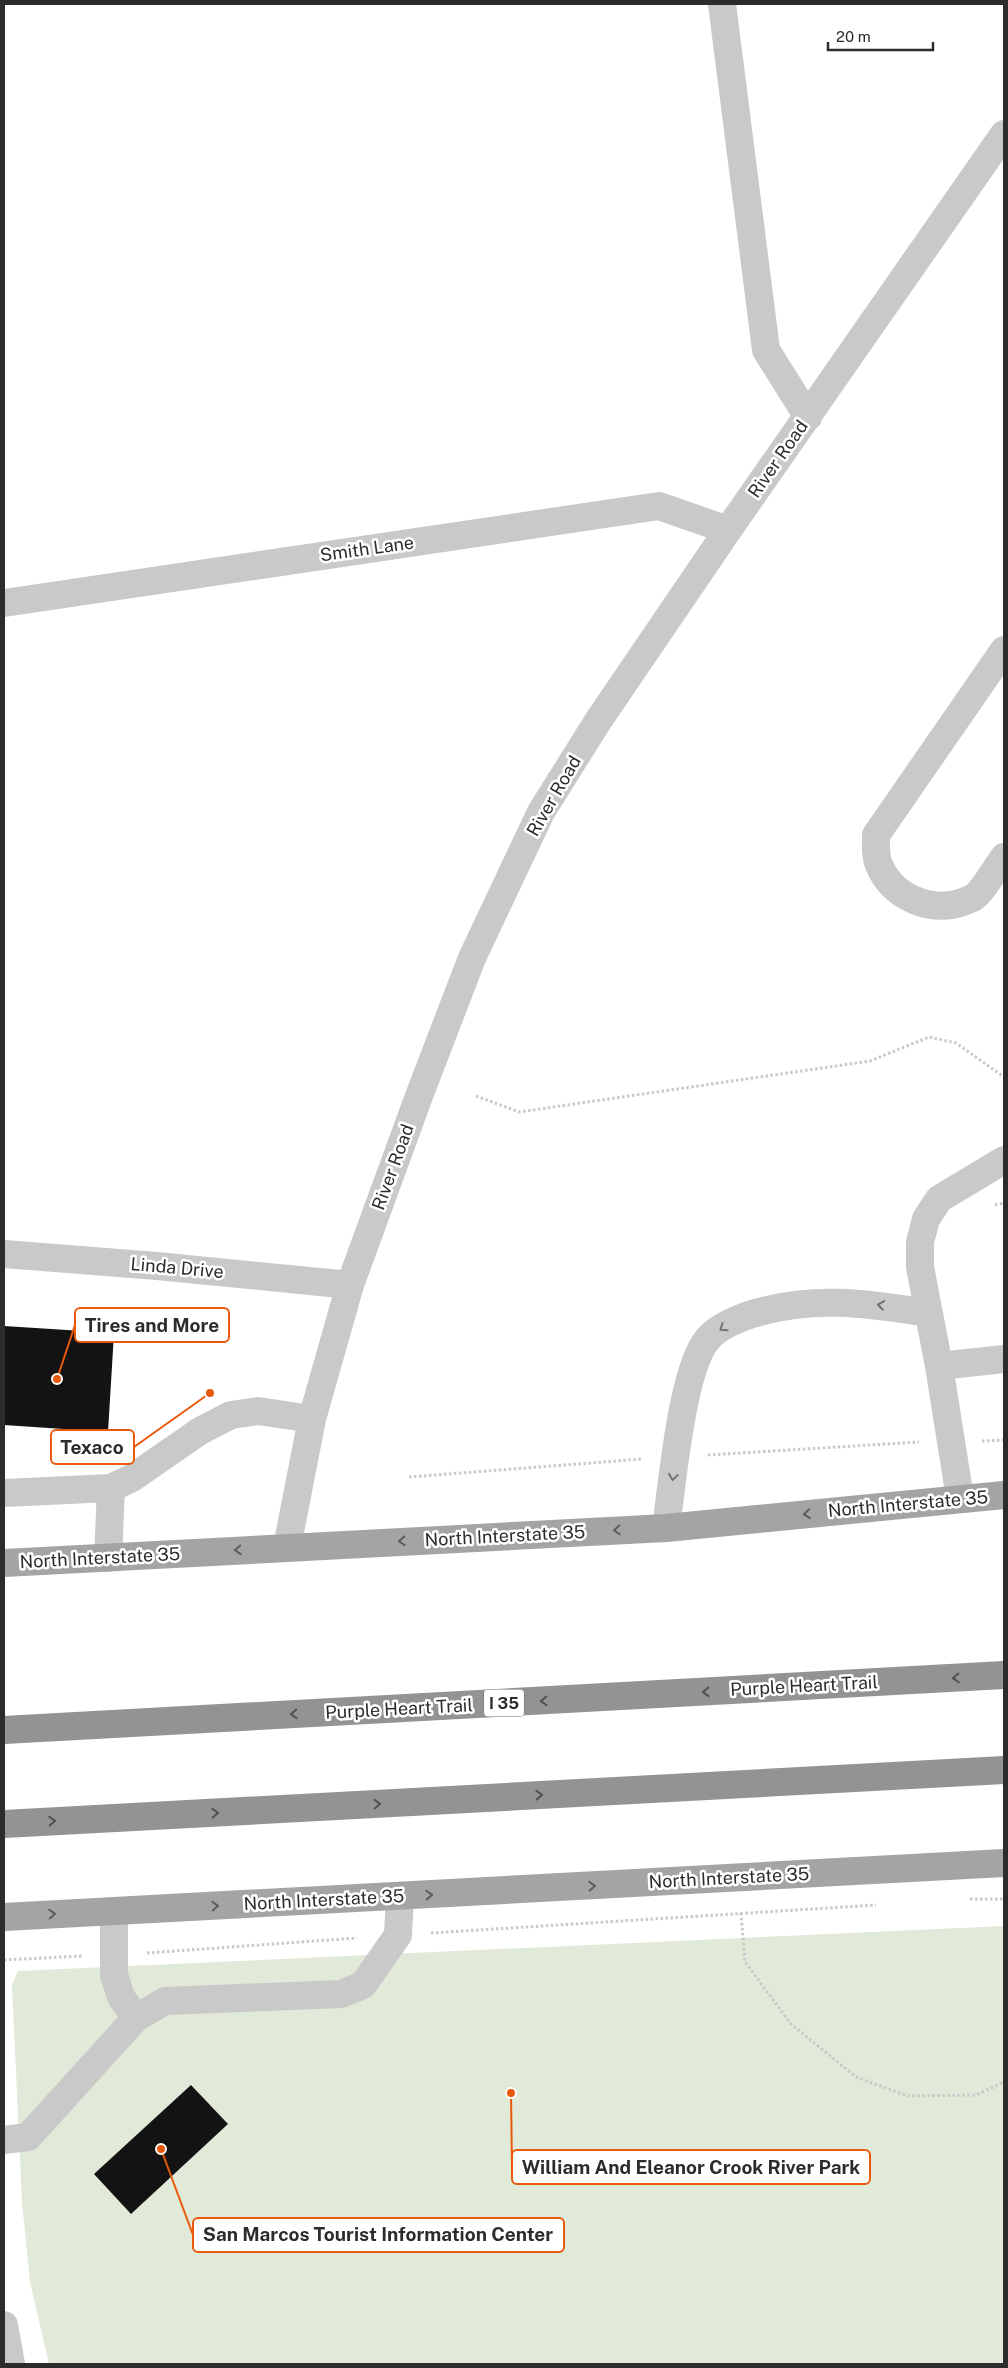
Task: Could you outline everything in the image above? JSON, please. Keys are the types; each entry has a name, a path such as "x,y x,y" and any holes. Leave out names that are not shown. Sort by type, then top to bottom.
{"highway":[{"name":"Purple Heart Trail","path":"4,1730 1004,1675"},
{"path":"4,1824 1004,1770"}],"main road":[{"name":"North Interstate 35","path":"4,1563 666,1528 1004,1495"},
{"name":"North Interstate 35","path":"4,1917 1004,1863"}],"street":[{"path":"722,4 766,350 808,417"},
{"name":"River Road","path":"287,1547 312,1419 350,1285 418,1096 472,958 541,812 598,721 728,530 1004,134"},
{"name":"Smith Lane","path":"4,603 659,506 728,530"},
{"path":"1004,650 876,835 876,851 879,865 889,881 920,903 940,907 974,898 1004,857"},
{"path":"960,1498 939,1366 920,1267 920,1242 926,1219 939,1199 1004,1160"},
{"name":"Linda Drive","path":"4,1254 157,1266 350,1285"},
{"path":"666,1528 682,1415 695,1362 707,1339 734,1321 766,1310 814,1301 864,1302 929,1313"},
{"path":"939,1366 1004,1359"},
{"path":"4,1493 111,1488 132,1478 200,1431 231,1415 258,1411 312,1419"},
{"path":"108,1558 111,1488"},
{"path":"4,2140 28,2137 136,2018 165,2001 341,1994 363,1985 398,1935 400,1896"},
{"path":"114,1911 114,1974 121,1998 136,2018"},
{"path":"4,2325 11,2364"}],"path":[{"path":"476,1096 519,1112 870,1061 929,1038 956,1043 1004,1077"},
{"path":"993,1206 1004,1203"},
{"path":"982,1431 984,1441"},
{"path":"966,1900 1004,1899"},
{"path":"4,1960 113,1955 741,1912 878,1905"},
{"path":"741,1912 745,1962 791,2024 856,2077 908,2096 976,2095 1004,2082"}],"green space":[{"path":"1004,1926 1004,2364 49,2364 30,2282 22,2202 12,1985 18,1971"}],"building":[{"path":"4,1326 114,1333 108,1432 4,1425"},
{"path":"191,2085 228,2124 131,2214 94,2174"}],"place":[{"name":"Tires and More","path":"57,1379"},
{"name":"Texaco","path":"210,1393"},
{"name":"William And Eleanor Crook River Park","path":"511,2093"},
{"name":"San Marcos Tourist Information Center","path":"161,2149"}]}
